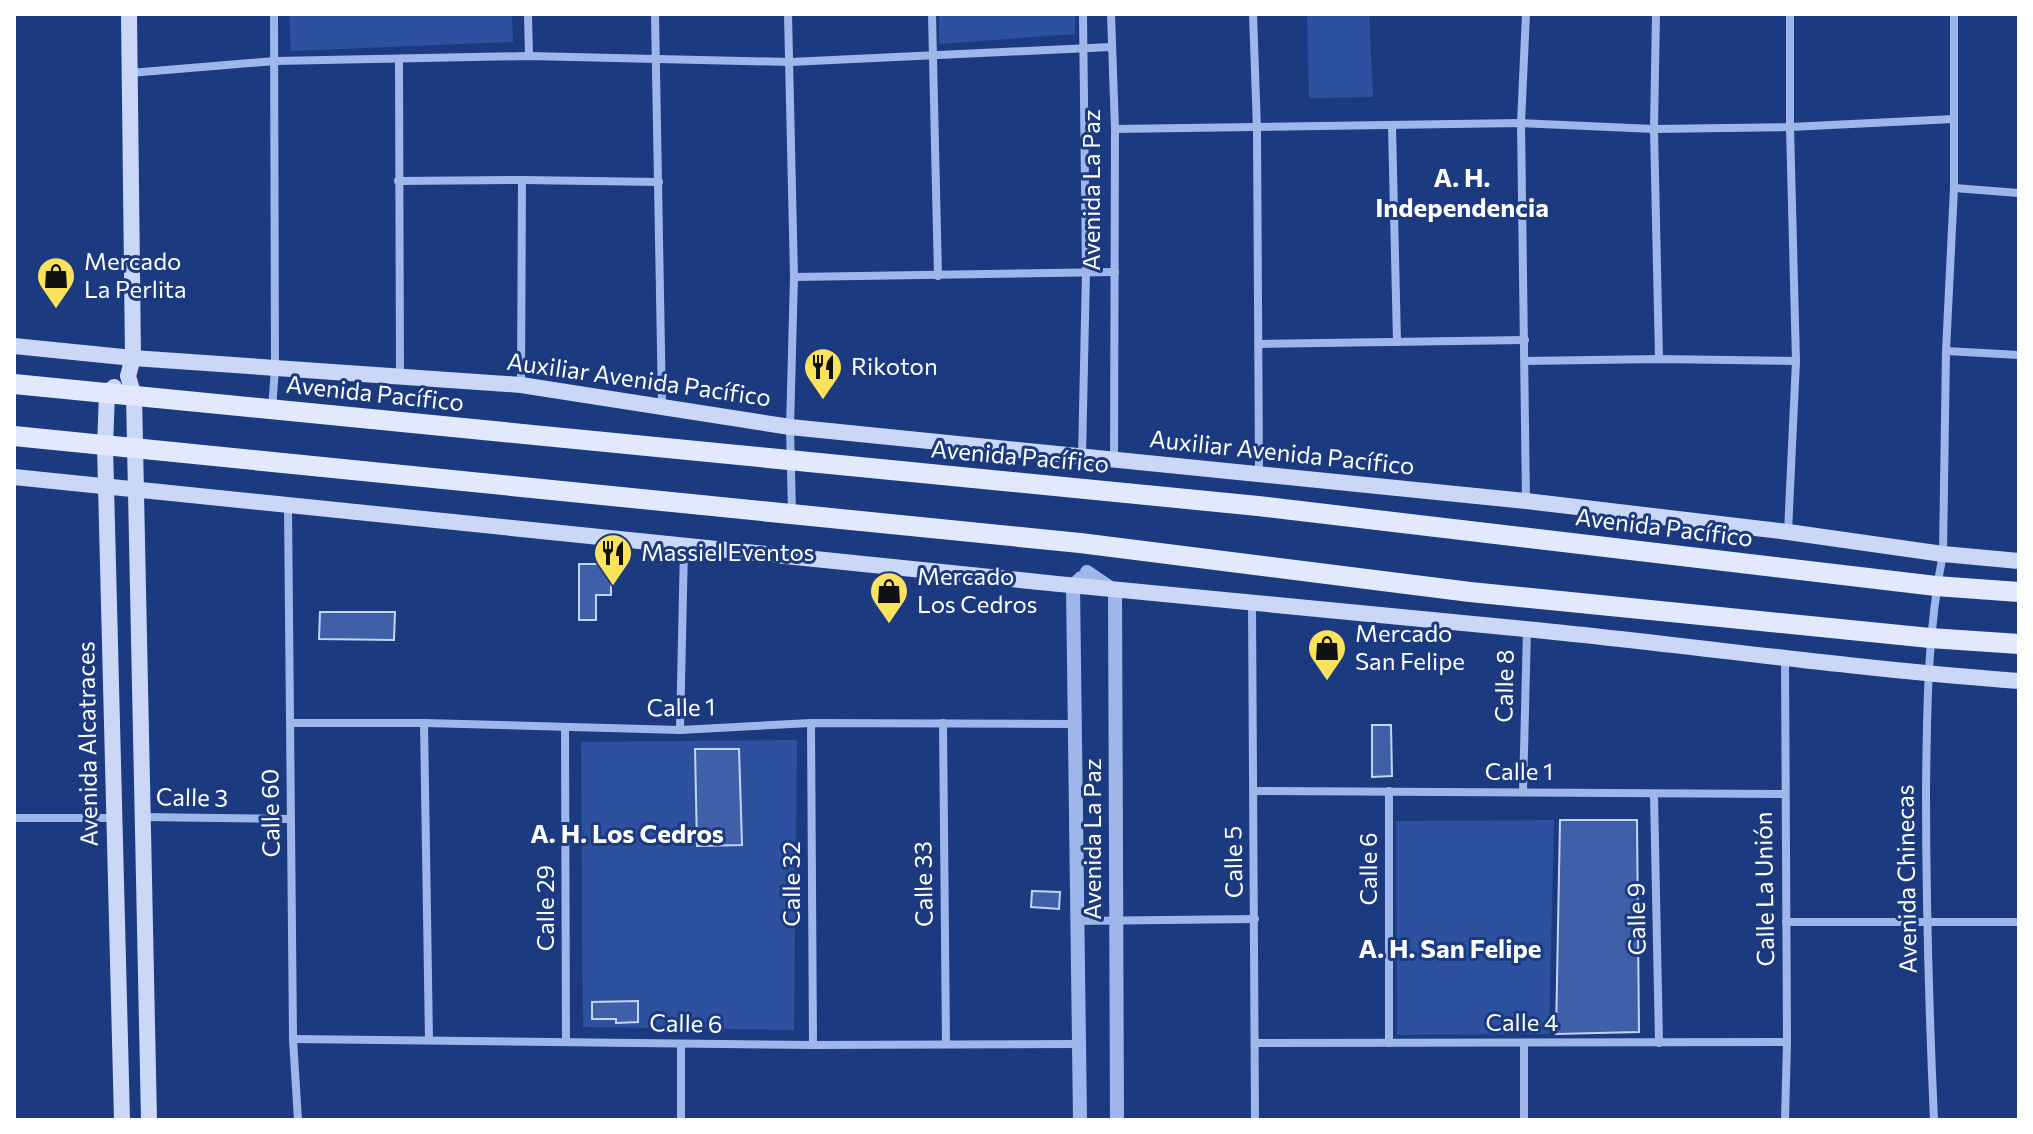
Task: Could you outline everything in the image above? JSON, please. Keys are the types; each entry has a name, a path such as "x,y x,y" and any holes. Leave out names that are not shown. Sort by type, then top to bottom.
{"main road":[{"path":"129,14 133,358 128,376 134,396 149,1120"},
{"name":"Auxiliar Avenida Pacífico","path":"14,346 133,358 521,385 790,427 1526,501 2019,561"},
{"path":"107,393 128,376"},
{"name":"Avenida Pacífico","path":"14,384 1258,506 1936,586 2019,592"},
{"name":"Avenida Alcatraces","path":"107,393 105,446 122,1120"},
{"path":"14,436 1080,543 1470,592 1930,638 2019,644"},
{"path":"14,477 2019,681"}],"street":[{"path":"272,410 275,368 274,14"},
{"path":"528,14 529,56"},
{"path":"655,14 662,406"},
{"path":"788,14 794,277 790,427 792,514"},
{"path":"932,14 938,276"},
{"path":"1082,458 1086,272 1083,14"},
{"name":"Avenida La Paz","path":"1111,14 1115,129 1114,461"},
{"path":"1253,14 1257,129 1259,474"},
{"path":"1526,14 1521,123 1526,501"},
{"path":"1656,14 1654,129 1659,359"},
{"path":"1788,532 1796,361 1790,14"},
{"path":"1936,586 1943,554 1946,351 1954,188 1954,14"},
{"path":"129,73 275,61 529,56 790,62 1111,47"},
{"path":"399,59 400,377"},
{"path":"1115,129 1521,123 1654,129 1790,127 1954,119"},
{"path":"1392,126 1397,342"},
{"path":"521,385 522,180"},
{"path":"398,181 659,182"},
{"path":"1954,188 2019,193"},
{"path":"794,277 1115,272"},
{"path":"1259,344 1525,340"},
{"path":"1946,351 2019,355"},
{"path":"1525,361 1796,361"},
{"name":"Calle 60","path":"288,507 293,1039 298,1120"},
{"path":"1080,543 1087,572 1115,591"},
{"path":"680,730 684,547"},
{"path":"1080,1120 1073,586 1087,572"},
{"name":"Avenida Chinecas","path":"1934,1120 1926,922 1927,674 1936,586"},
{"name":"Avenida La Paz","path":"1115,591 1117,1120"},
{"name":"Calle 5","path":"1252,604 1255,1120"},
{"name":"Calle 8","path":"1523,792 1527,629"},
{"name":"Calle La Unión","path":"1785,657 1785,1120"},
{"name":"Calle 1","path":"290,723 424,723 680,730 811,723 1073,724"},
{"path":"424,723 429,1040"},
{"name":"Calle 32","path":"811,723 813,1045"},
{"name":"Calle 33","path":"943,723 946,1043"},
{"name":"Calle 29","path":"565,728 566,1041"},
{"name":"Calle 1","path":"1254,791 1784,794"},
{"name":"Calle 6","path":"1389,791 1389,1043"},
{"name":"Calle 9","path":"1654,794 1659,1043"},
{"name":"Calle 3","path":"141,817 291,819"},
{"path":"14,818 114,818"},
{"path":"1076,921 1255,919"},
{"path":"1786,922 2019,922"},
{"name":"Calle 6","path":"293,1039 813,1045 1079,1044"},
{"name":"Calle 4","path":"1256,1043 1787,1042"},
{"path":"1524,1043 1524,1120"},
{"path":"681,1044 681,1120"}],"shaded area":[{"path":"289,14 512,14 513,42 291,51"},
{"path":"939,14 1075,14 1075,34 939,44"},
{"path":"1307,14 1369,14 1373,97 1309,98"},
{"path":"797,740 794,1030 583,1027 581,742"},
{"path":"1554,820 1549,1034 1397,1035 1396,821"}],"building":[{"path":"579,564 611,564 611,595 596,595 596,620 579,620"},
{"path":"320,612 395,612 394,640 319,639"},
{"path":"1372,725 1391,725 1392,776 1372,777"},
{"path":"695,749 739,749 742,845 697,846"},
{"path":"1560,820 1637,820 1639,1032 1556,1034"},
{"path":"1032,891 1060,892 1059,909 1031,907"},
{"path":"638,1001 638,1022 616,1023 616,1019 592,1019 592,1002"}],"place":[{"name":"Mercado La Perlita","path":"56,310"},
{"name":"Rikoton","path":"823,401"},
{"name":"Massiel Eventos","path":"613,587"},
{"name":"Mercado Los Cedros","path":"889,625"},
{"name":"Mercado San Felipe","path":"1327,682"}],"district":[{"name":"A. H. Independencia","path":"1462,193"},
{"name":"A. H. Los Cedros","path":"627,834"},
{"name":"A. H. San Felipe","path":"1450,949"}]}
